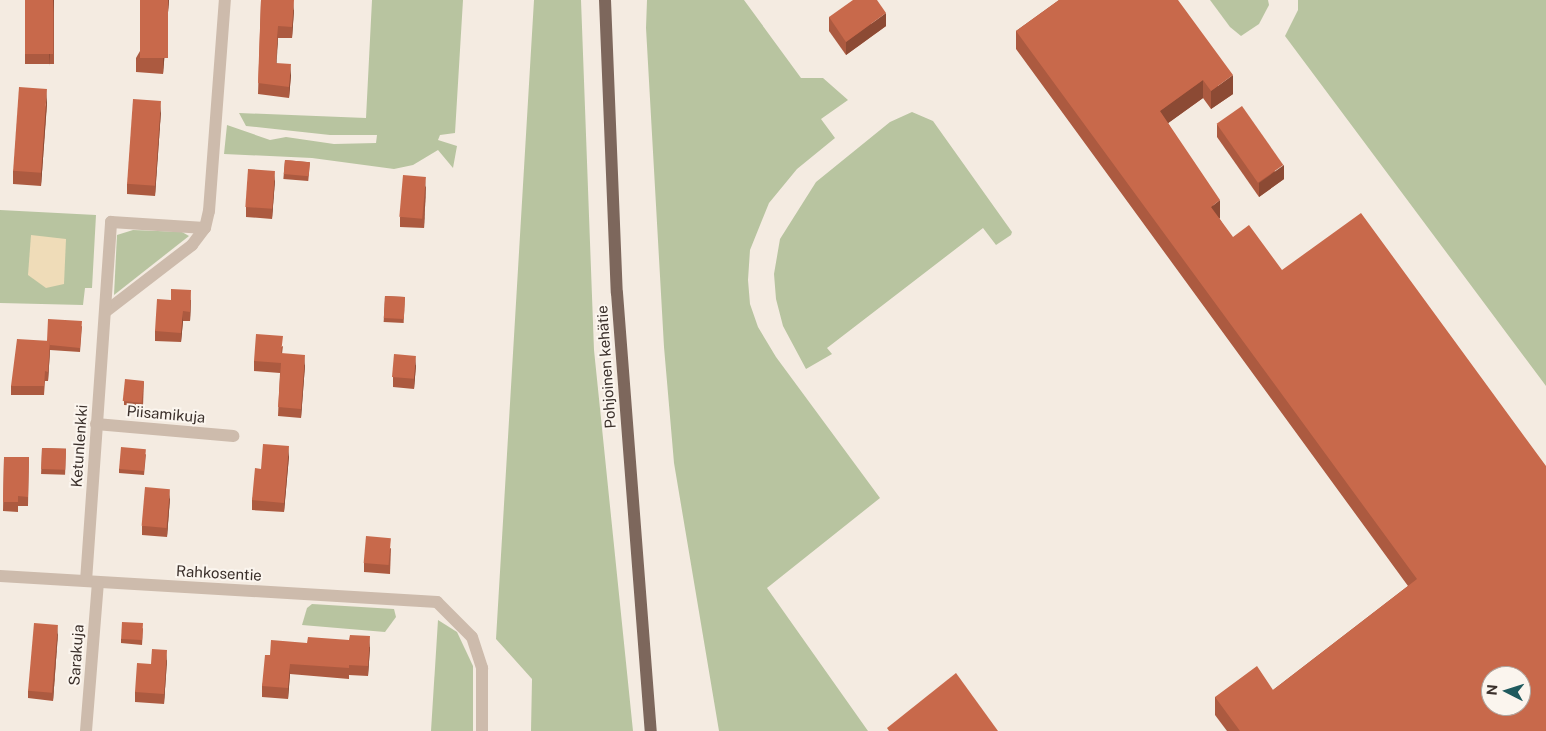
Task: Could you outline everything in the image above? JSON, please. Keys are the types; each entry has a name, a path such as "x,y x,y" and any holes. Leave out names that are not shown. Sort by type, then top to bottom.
{"main road":[{"name":"Pohjoinen kehätie","path":"605,0 617,293 650,731"}],"street":[{"path":"105,312 192,244 205,228 209,211 225,0"},
{"name":"Ketunlenkki","path":"92,582 96,424 110,222 205,228"},
{"name":"Piisamikuja","path":"96,424 233,436"},
{"name":"Rahkosentie","path":"0,576 436,602 472,637 482,668 482,731"},
{"name":"Sarakuja","path":"86,731 92,582"}],"green space":[{"path":"372,0 463,0 455,133 440,135 438,140 457,146 453,168 438,150 413,165 394,169 312,158 224,154 227,125 270,140 286,137 334,144 376,143 377,135 330,135 246,126 239,113 366,118"},
{"path":"534,0 581,0 594,350 633,731 531,731 532,679 496,639"},
{"path":"647,0 744,0 801,78 823,78 848,100 821,119 835,138 797,169 769,203 750,250 748,280 750,304 758,327 776,357 880,498 767,588 868,731 719,731 674,463 664,347 646,28"},
{"path":"1210,0 1268,0 1269,5 1259,24 1241,36 1230,27"},
{"path":"1298,0 1546,0 1546,386 1285,36 1298,10"},
{"path":"912,112 933,121 1012,232 1011,235 996,245 983,228 827,348 832,354 806,369 783,326 776,299 774,274 780,239 816,182 890,122"},
{"path":"0,210 96,215 92,288 85,288 83,305 0,303"},
{"path":"133,230 182,232 189,236 114,295 117,235"},
{"path":"312,604 394,609 396,617 385,632 302,625 307,608"},
{"path":"438,620 457,632 473,666 473,731 431,731"}],"sand":[{"path":"31,235 66,239 64,284 46,288 28,275"}],"building":[{"path":"25,0 53,0 53,54 25,54"},
{"path":"140,0 168,0 168,58 140,58"},
{"path":"261,0 294,0 292,27 278,26 276,63 291,64 289,87 258,83"},
{"path":"853,0 877,0 886,13 846,42 829,17"},
{"path":"1059,0 1178,0 1233,75 1211,91 1203,80 1160,111 1220,200 1211,207 1233,237 1249,225 1282,270 1361,213 1546,466 1546,731 1240,731 1215,697 1257,666 1273,690 1417,579 1016,31"},
{"path":"19,87 47,89 41,173 13,171"},
{"path":"133,99 161,101 155,186 127,184"},
{"path":"1242,106 1283,165 1258,183 1217,124"},
{"path":"285,160 310,162 309,176 284,174"},
{"path":"248,169 275,171 272,209 245,207"},
{"path":"403,175 426,177 422,219 399,217"},
{"path":"171,289 191,290 190,312 183,311 181,333 155,331 157,299 171,300"},
{"path":"385,296 405,297 404,319 384,318"},
{"path":"48,319 82,321 80,348 50,345 50,341 47,341"},
{"path":"256,334 283,336 281,353 305,355 301,409 278,407 281,363 254,361"},
{"path":"17,339 50,341 48,372 45,371 44,386 11,386"},
{"path":"394,354 416,356 414,379 392,377"},
{"path":"125,379 144,381 142,403 123,401"},
{"path":"263,444 289,446 284,503 252,500 255,468 261,469"},
{"path":"121,447 146,449 144,471 119,469"},
{"path":"42,448 66,449 65,470 41,469"},
{"path":"4,457 29,457 28,497 18,496 18,502 3,502"},
{"path":"145,487 170,489 167,528 142,526"},
{"path":"366,536 391,538 389,565 364,563"},
{"path":"122,622 143,623 142,640 121,639"},
{"path":"34,623 58,625 52,693 28,691"},
{"path":"350,635 370,636 368,666 349,665 349,668 290,664 288,688 262,686 265,655 270,655 271,640 307,643 308,637 349,640"},
{"path":"152,649 167,650 164,694 135,692 137,663 151,664"},
{"path":"956,673 998,731 889,731 887,728"}]}
